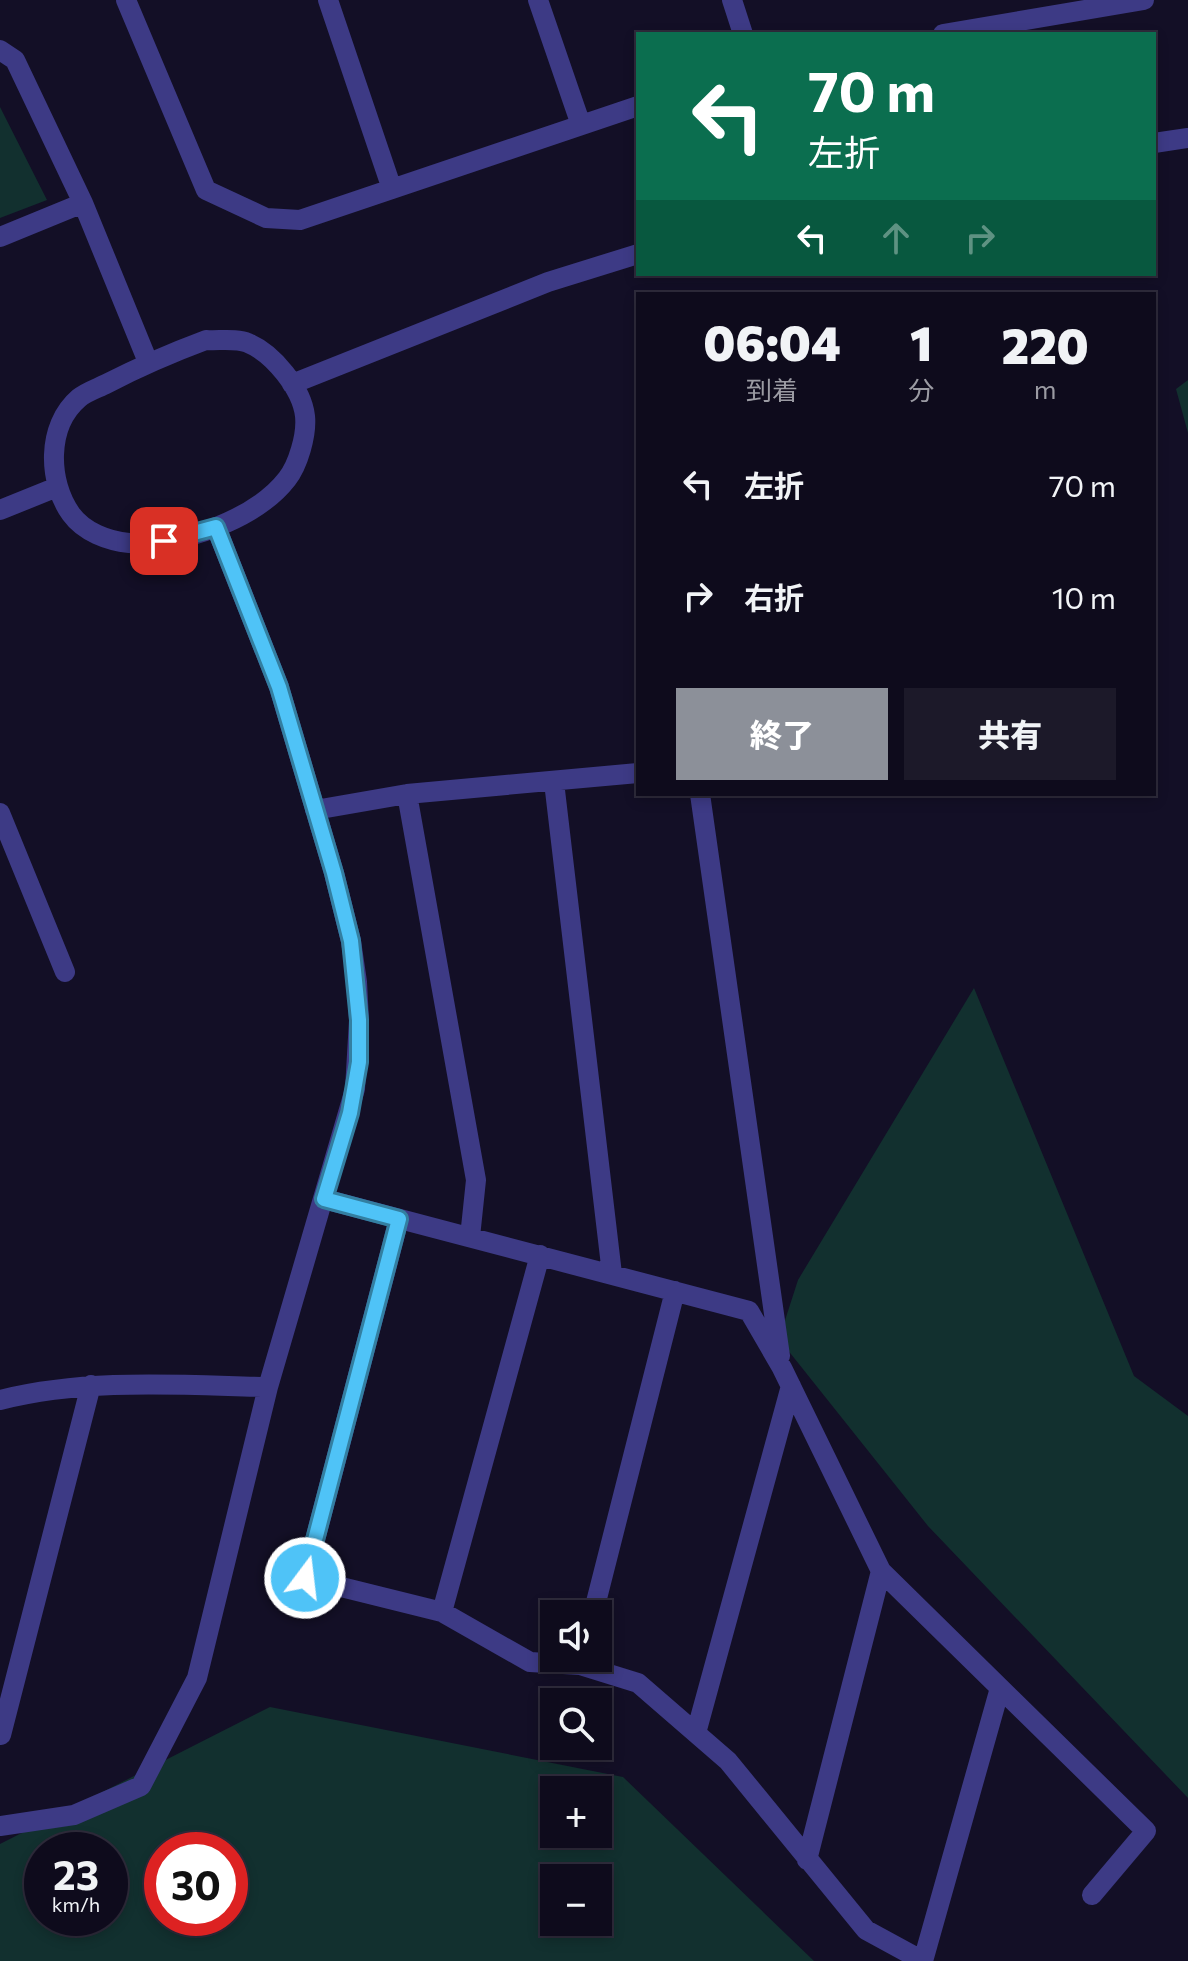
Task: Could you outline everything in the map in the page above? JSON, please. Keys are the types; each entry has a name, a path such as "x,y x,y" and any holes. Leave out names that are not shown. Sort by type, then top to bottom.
{"street":[{"path":"126,0 206,190 266,218 300,220 636,107"},
{"path":"328,0 392,189"},
{"path":"538,0 581,125"},
{"path":"732,0 742,32"},
{"path":"954,32 1132,1"},
{"path":"0,50 15,60 83,203 148,362"},
{"path":"1156,143 1188,138"},
{"path":"0,237 83,203"},
{"path":"292,384 548,282 636,255"},
{"path":"206,340 246,341 276,361 292,384 305,416 301,447 289,477 270,498 216,527 164,541 140,544 114,542 89,531 72,516 57,487 54,456 57,434 79,398 148,362 206,340"},
{"path":"0,510 57,487"},
{"path":"0,1826 74,1815 141,1786 197,1678 268,1387 355,1089 359,1020 351,941 279,687 216,527"},
{"path":"315,810 407,794 636,773"},
{"path":"554,782 612,1274"},
{"path":"407,794 476,1180 470,1237"},
{"path":"696,1733 786,1377 700,796"},
{"path":"0,813 65,972"},
{"path":"324,1199 749,1311 786,1377 881,1571 1146,1831 1092,1895"},
{"path":"399,1219 305,1578 442,1612 530,1662 540,1662"},
{"path":"442,1612 540,1255"},
{"path":"597,1600 675,1291"},
{"path":"0,1400 38,1391 114,1383 268,1387"},
{"path":"1,1735 91,1385"},
{"path":"807,1860 881,1571"},
{"path":"608,1672 638,1683 728,1761 866,1930 923,1961 1000,1688"}],"green space":[{"path":"0,107 47,200 0,218"},
{"path":"1188,380 1188,433 1176,389"},
{"path":"974,988 1134,1376 1188,1416 1188,1798 928,1526 779,1339 798,1280"},
{"path":"270,1707 623,1777 814,1961 0,1961 0,1844"}],"route":[{"path":"164,541 216,527 279,687 351,941 357,982 359,1062 350,1113 324,1199 399,1219 305,1578"}]}
